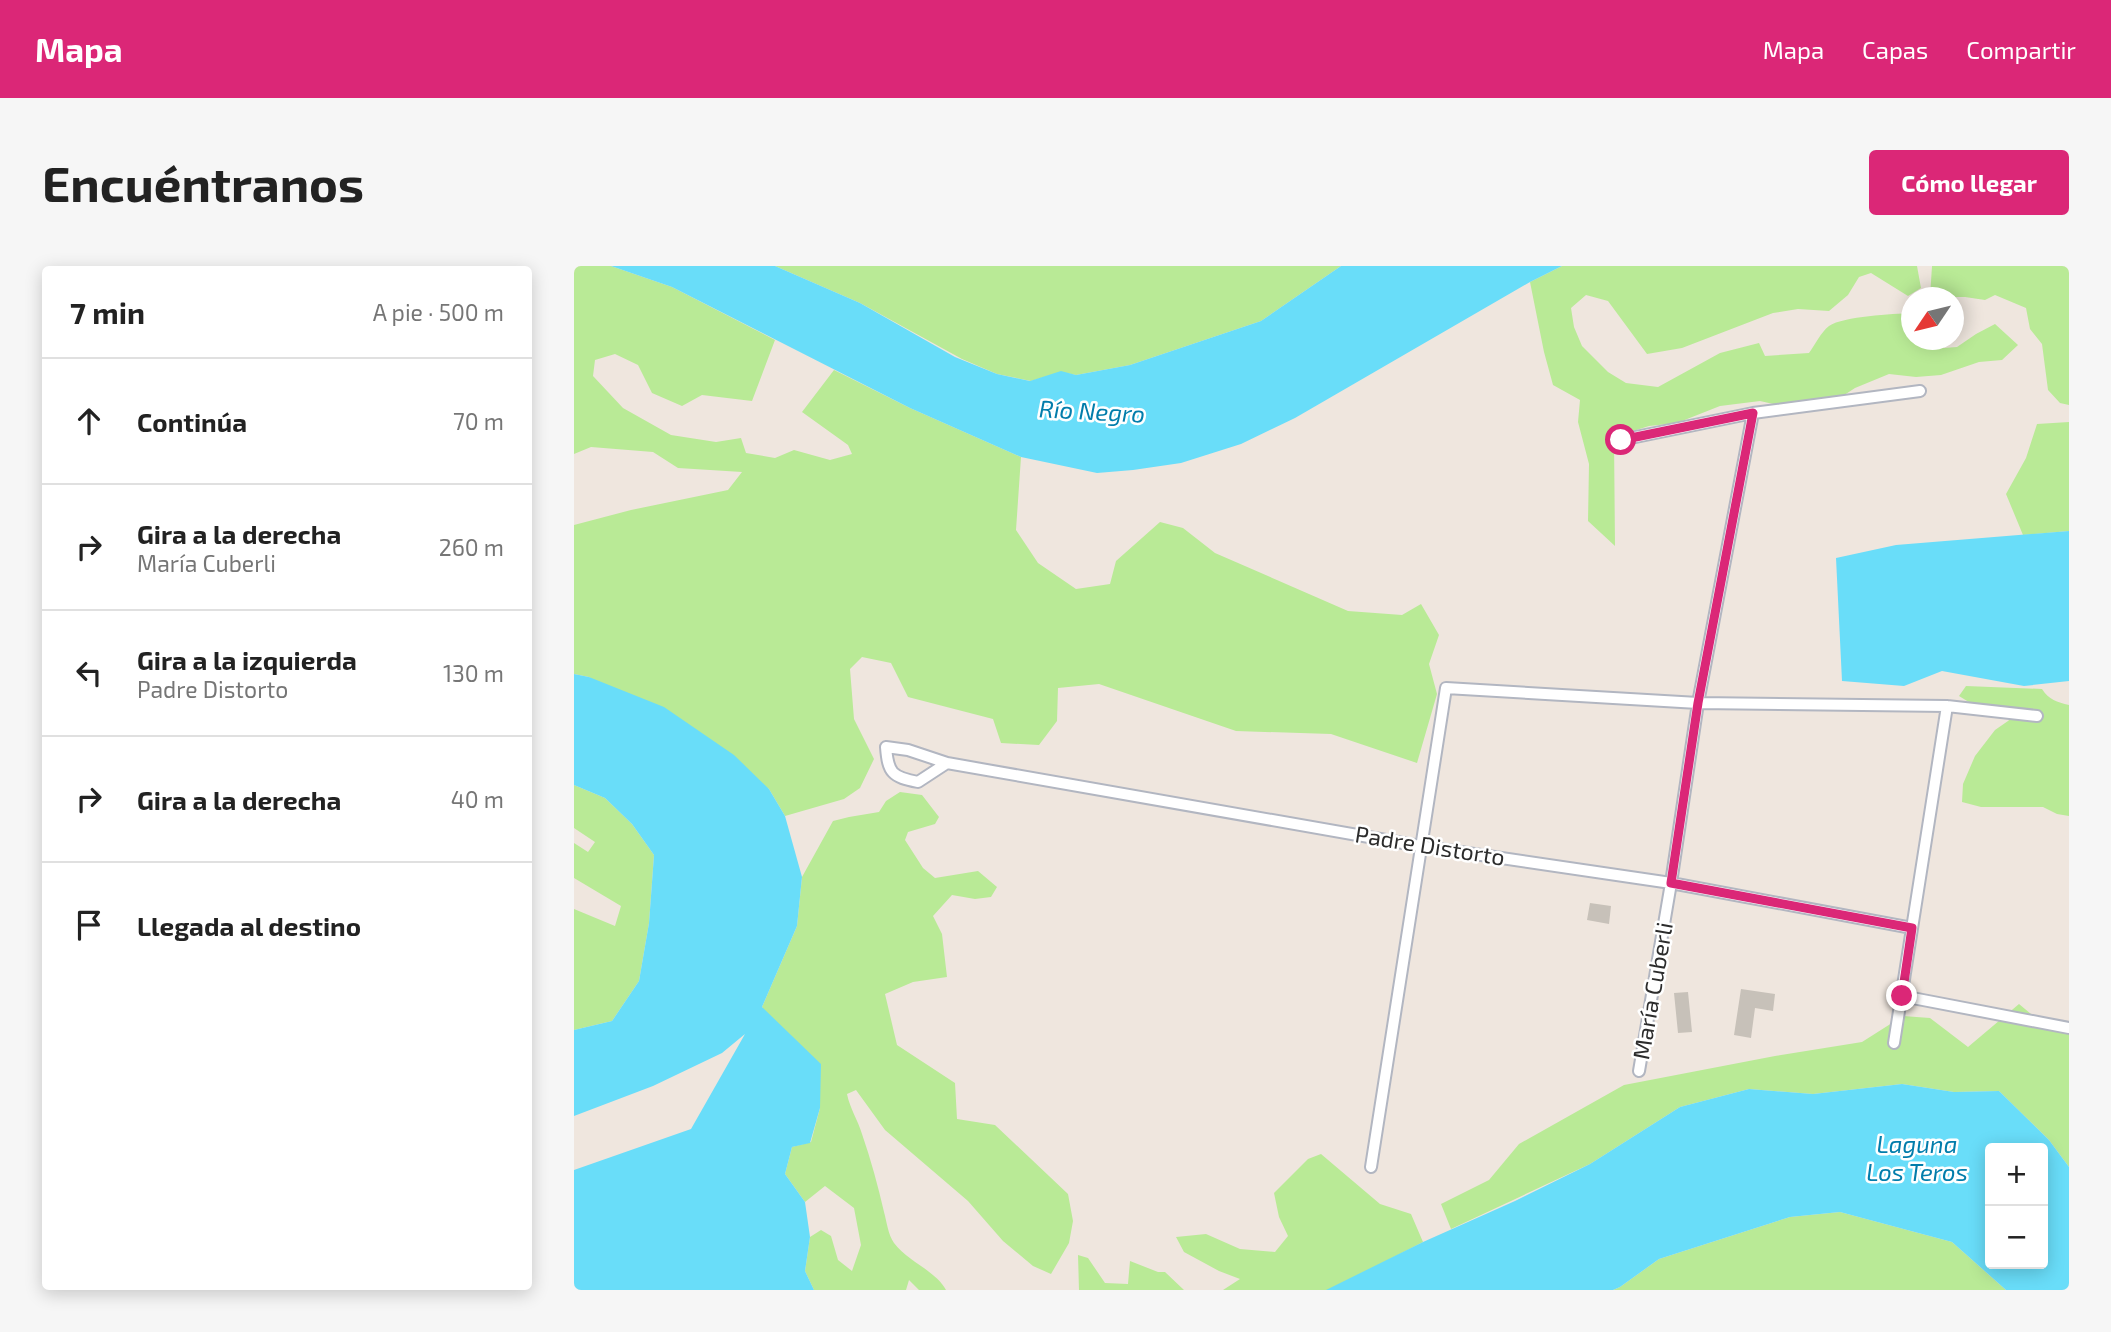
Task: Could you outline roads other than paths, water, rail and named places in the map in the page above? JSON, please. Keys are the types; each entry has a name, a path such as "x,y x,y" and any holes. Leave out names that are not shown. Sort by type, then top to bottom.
{"street":[{"path":"1621,440 1753,413 1920,391"},
{"name":"María Cuberli","path":"1639,1071 1698,703 1753,413"},
{"path":"1371,1167 1446,688 1698,703 1947,706 2037,716"},
{"path":"1894,1043 1947,706"},
{"name":"Padre Distorto","path":"947,763 918,782 899,778 887,765 886,747 908,750 947,763 1420,846 1671,883 1912,928"},
{"path":"1902,996 2069,1028"}],"water":[{"name":"Río Negro","path":"611,266 775,266 860,303 955,357 997,374 1030,381 1061,371 1076,375 1130,365 1261,321 1341,266 1562,266 1295,418 1241,444 1181,463 1097,473 1021,457 910,408 672,287"},
{"path":"2069,531 2069,681 2024,686 1942,671 1904,686 1842,681 1836,558 1896,545"},
{"path":"574,674 589,677 664,707 734,755 769,789 785,816 802,877 797,926 762,1007 821,1064 820,1108 810,1143 792,1147 785,1174 805,1202 810,1237 805,1271 814,1290 574,1290 574,1170 691,1129 745,1034 722,1053 653,1086 574,1116 574,1030 612,1021 639,981 649,923 654,855 632,824 605,798 574,785"},
{"name":"Laguna Los Teros","path":"1902,1084 1954,1092 1999,1091 2049,1140 2069,1167 2069,1290 2006,1290 1952,1242 1840,1212 1790,1217 1659,1259 1613,1290 1326,1290 1590,1164 1680,1107 1749,1089 1813,1094"}]}
